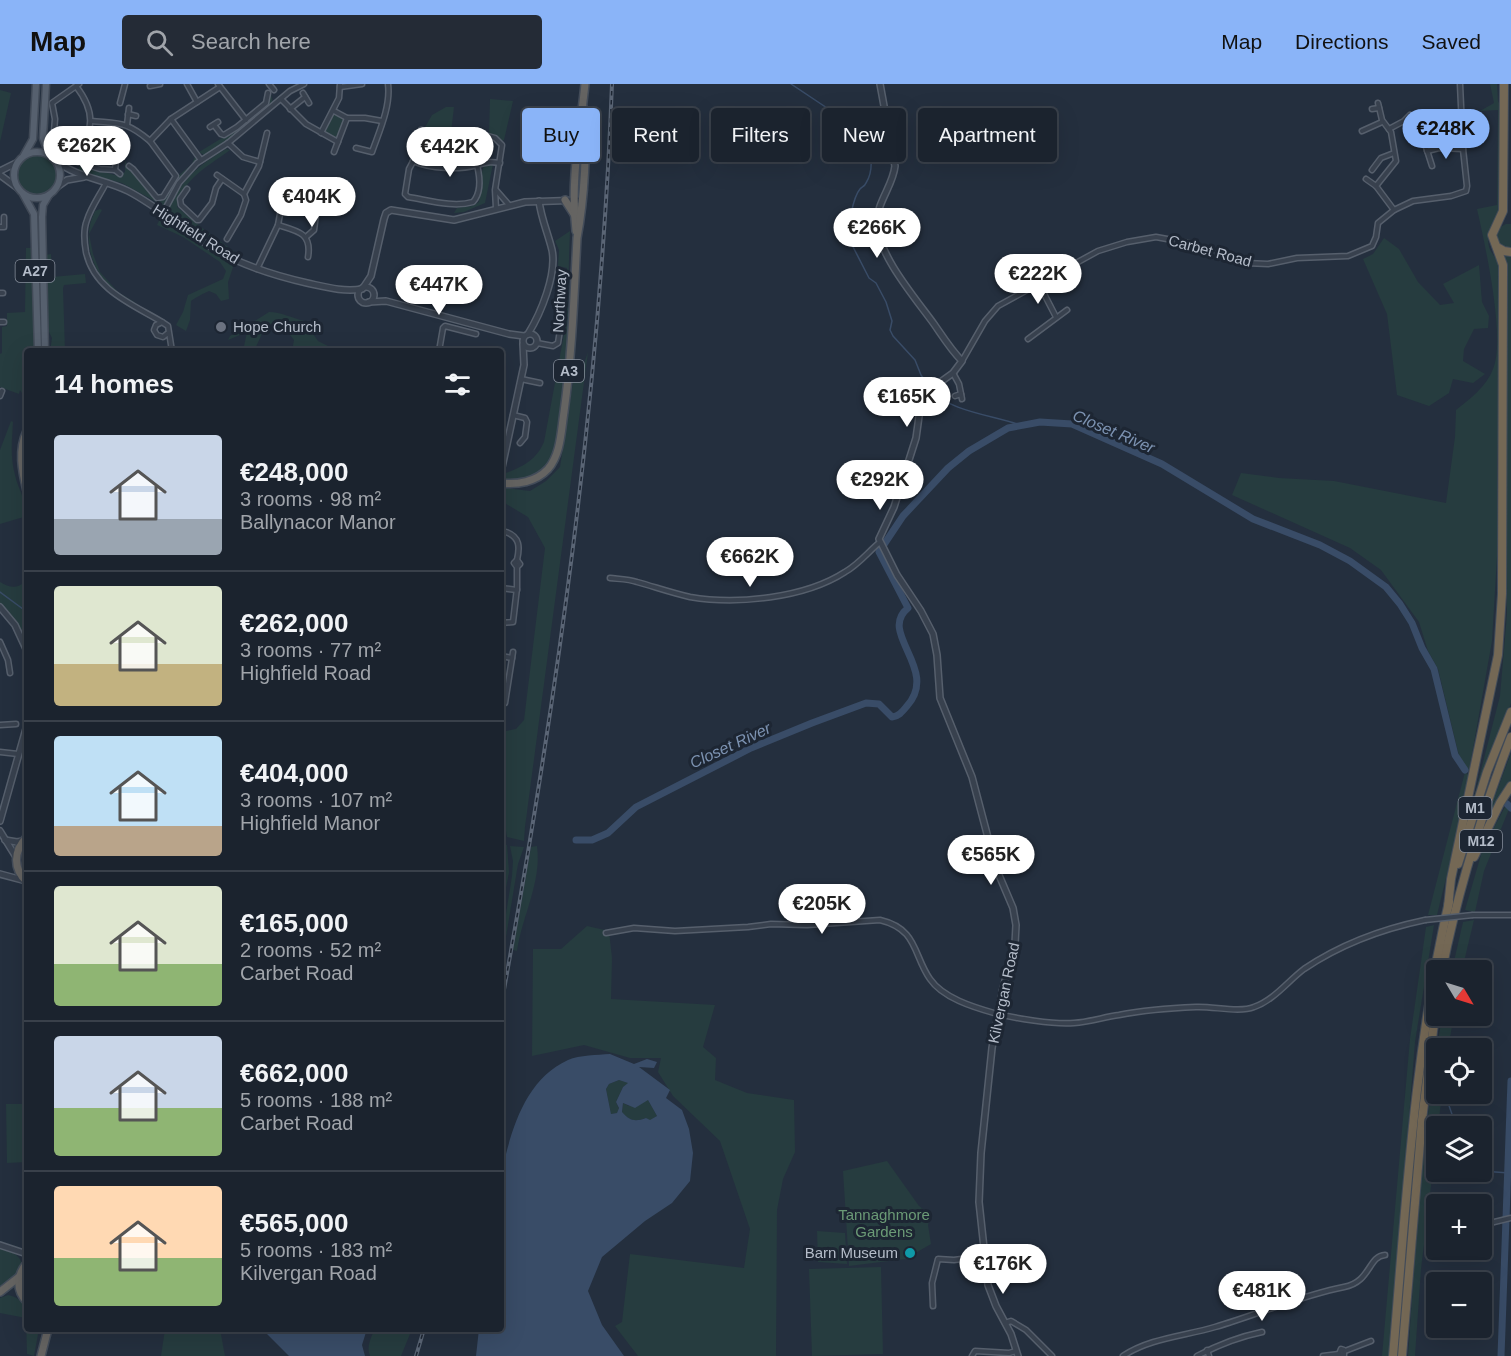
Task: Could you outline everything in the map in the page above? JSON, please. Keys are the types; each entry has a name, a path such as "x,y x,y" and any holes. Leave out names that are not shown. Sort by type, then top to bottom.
{"highway":[{"name":"Northway","path":"577,238 574,214 578,200 574,189 585,84"},
{"name":"M12","path":"1448,907 1455,859 1493,685 1500,626 1503,265 1492,235 1502,216 1504,84"},
{"name":"Northway","path":"504,483 525,482 534,479 547,470 556,454 568,382 578,200 585,123 583,107"},
{"path":"563,200 574,214"},
{"path":"1498,224 1510,220"},
{"path":"1497,247 1511,252"},
{"path":"24,438 22,465 24,475"},
{"name":"M1","path":"1393,1356 1417,1080 1432,977 1448,907 1481,792 1511,712"},
{"name":"M1","path":"1445,960 1458,898 1477,831 1511,737"},
{"name":"M12","path":"1458,898 1488,826 1511,786"},
{"path":"24,841 16,861 24,880"},
{"path":"1402,1356 1422,1120 1434,1026"},
{"path":"0,1292 19,1276 24,1268"},
{"path":"19,1276 20,1291 24,1297"},
{"path":"41,1356 47,1332"}],"main road":[{"name":"A27","path":"36,84 33,139 20,160 14,178 34,214 38,348"},
{"path":"46,84 43,138 49,155"},
{"path":"20,160 35,152 49,155 56,161 61,174 57,188 49,195 37,198 21,191"},
{"name":"A27","path":"45,348 42,218 43,205 49,195"}],"street":[{"path":"120,103 120,93 124,84"},
{"path":"187,84 197,102"},
{"path":"269,84 274,90"},
{"path":"162,213 179,183 201,160 228,143 281,99 304,84"},
{"path":"321,133 339,98 340,85 362,84"},
{"path":"356,148 374,153 389,92 388,84"},
{"path":"880,84 895,166 879,211 878,232 908,290 962,361"},
{"path":"1366,179 1376,186 1394,210 1413,201 1465,192 1467,186 1460,84"},
{"path":"78,162 91,121 88,108 77,85 52,103 55,126 53,144 61,155 78,162 100,169 115,170 120,174"},
{"path":"150,141 171,119 219,85 246,120"},
{"path":"59,90 63,95"},
{"path":"290,109 304,95 309,103"},
{"path":"214,125 220,134 224,135 266,104 267,96 260,97"},
{"path":"281,99 306,124 338,142"},
{"path":"1372,109 1378,105 1382,122 1389,129 1396,162 1376,186"},
{"path":"124,124 129,108"},
{"path":"334,110 347,118 382,121"},
{"path":"129,114 136,116"},
{"path":"1389,129 1401,124 1410,115"},
{"path":"334,152 347,118"},
{"path":"171,119 201,160"},
{"path":"91,121 124,124 135,128 150,141 176,176 163,197 157,198 129,166"},
{"path":"1362,131 1382,122"},
{"path":"477,165 480,177 478,195 473,202 465,205 408,197 405,194 406,180 417,154 421,130 435,133 473,134 495,138 502,145 495,190 496,208"},
{"path":"1423,131 1432,166"},
{"path":"244,194 260,162 267,133"},
{"path":"228,143 243,157 260,162"},
{"path":"115,170 118,144"},
{"path":"1427,151 1436,148 1463,149"},
{"path":"1373,166 1381,158 1394,153"},
{"path":"20,160 0,173 21,191"},
{"name":"Highfield Road","path":"56,161 86,177 128,191 218,251 257,269 345,291 364,303 386,302 525,339"},
{"path":"413,161 453,168 492,161 501,163"},
{"path":"217,175 244,194 246,200 241,215 227,239"},
{"path":"57,188 67,180 86,177"},
{"path":"187,189 180,199 181,206 200,220 212,203 217,186 222,179"},
{"path":"106,182 90,211 85,226 87,256 94,272 105,286 120,298 168,326 172,348"},
{"path":"257,269 278,225 282,203 290,190 289,183"},
{"path":"563,200 574,189"},
{"path":"495,190 509,205"},
{"path":"306,237 315,230 317,211 326,192"},
{"path":"369,302 373,298 371,276 384,219 388,211 400,210 446,220 457,220 509,205 539,201 578,200"},
{"path":"504,450 524,365 525,339 546,294 553,262 539,201"},
{"name":"Carbet Road","path":"610,578 637,582 657,590 694,597 761,599 798,592 830,581 863,559 880,543 879,539 894,507 916,438 921,402 931,389 953,373 994,310 1093,253 1149,237 1189,243 1228,259 1246,263 1268,264 1297,258 1348,256 1372,246 1380,220 1394,210"},
{"path":"0,227 4,227 4,217"},
{"path":"278,225 306,237 310,255"},
{"path":"359,299 358,293 371,276"},
{"path":"1039,284 1056,317"},
{"name":"Highfield Road","path":"345,291 368,288 386,302"},
{"path":"525,339 526,347 535,342 553,346 558,343 562,317 562,295"},
{"path":"1028,339 1067,310"},
{"path":"153,316 156,325 155,333 171,345"},
{"path":"524,365 535,342 537,317"},
{"path":"156,325 162,322"},
{"path":"439,348 442,328 445,326 473,333 469,339"},
{"path":"161,337 168,333"},
{"path":"525,339 533,334 535,342"},
{"path":"953,373 959,384 961,396 955,396"},
{"path":"521,379 540,383"},
{"path":"513,415 522,417 527,422 525,437 520,443"},
{"path":"504,623 513,622 517,590 517,567 514,563 517,560 519,543 515,537 506,532"},
{"name":"Kilvergan Road","path":"880,543 933,634 940,698 972,777 996,868 1013,908 1016,926 1015,944 998,1014 981,1152 980,1202 988,1285 1017,1353"},
{"path":"504,588 517,590"},
{"path":"1,611 15,625 24,644"},
{"path":"0,642 8,660 10,673"},
{"path":"504,703 513,652"},
{"path":"504,657 512,658"},
{"path":"0,725 16,724"},
{"path":"0,821 24,736"},
{"path":"0,752 19,754"},
{"path":"0,831 16,861 13,870 3,875"},
{"path":"4,840 11,842 24,839"},
{"path":"3,875 24,881"},
{"path":"606,933 634,928 675,931 771,924 807,925 880,920 889,922 908,936 917,949 931,980 938,987 962,1001 998,1014 1072,1023 1118,1015 1193,1007 1252,1008 1269,999 1305,969 1347,945 1401,925 1473,915 1511,915"},
{"path":"1492,1222 1510,1218"},
{"path":"0,1245 24,1253"},
{"path":"15,1250 21,1254 24,1261"},
{"path":"1123,1356 1143,1345 1194,1333 1297,1299 1356,1284 1363,1278 1373,1261 1385,1255"},
{"path":"933,1306 932,1283 938,1259 954,1260 984,1256"},
{"path":"1005,1323 1011,1321 1019,1324 1052,1356"},
{"path":"1197,1356 1243,1336 1262,1332"},
{"path":"1323,1356 1344,1355 1345,1351 1371,1341"},
{"path":"972,1356 975,1350 1017,1353"},
{"path":"1207,1350 1209,1356"}],"green space":[{"path":"1490,84 1497,84 1498,101 1502,109 1499,217 1493,224 1488,239 1490,249 1500,266 1501,379 1497,462 1498,540 1492,641 1469,771 1460,760 1438,669 1428,651 1419,622 1381,570 1350,548 1232,495 1241,473 1334,481 1446,503 1455,437 1456,410 1487,381 1496,355 1496,314 1477,209 1497,205 1498,110 1480,111 1494,103"},
{"path":"0,90 11,93 0,142"},
{"path":"269,93 273,103 233,137 204,155 199,152 245,124 268,104"},
{"path":"490,99 513,101 502,141 489,135"},
{"path":"446,107 454,107 451,133 424,129 432,115"},
{"path":"334,114 345,118 339,137 336,138 325,132"},
{"path":"226,149 230,150 190,181 179,198 177,207 235,252 232,253 168,210 178,190 191,174"},
{"path":"196,154 196,160 164,206 122,183 77,171 80,166 119,176 125,172 125,160 154,197 161,201 179,175 192,164"},
{"path":"37,155 45,156 51,161 56,167 56,183 51,189 45,194 37,195 29,194 23,189 18,183 17,175 18,167 23,161 29,156"},
{"path":"493,164 485,203 464,212 454,213 457,208 472,206 479,202 481,178 484,165"},
{"path":"102,210 89,234 95,211"},
{"path":"161,217 234,264 228,282 229,299 221,301 216,294 209,291 192,300 190,320 186,331 176,325 188,295 223,279 226,271 220,262 183,237 157,225"},
{"path":"1506,224 1511,224 1511,248 1499,244 1498,241 1499,230"},
{"path":"570,231 566,370 556,448 553,458 539,472 525,478 505,481 506,473 529,462 544,442 567,318 567,268 558,266 559,250 555,241"},
{"path":"89,234 100,272 118,292 138,304 120,294 103,279 90,251"},
{"path":"1384,238 1399,249 1418,282 1440,305 1454,303 1443,284 1479,265 1482,302 1489,316 1488,328 1474,329 1464,349 1463,361 1485,374 1473,383 1453,379 1449,393 1429,406 1397,395 1387,314 1363,259 1373,254"},
{"path":"26,248 33,248 36,348 24,348 24,396 20,390 19,394 0,387 0,354 2,353 2,327 7,326 7,313 25,312"},
{"path":"51,254 52,277 85,274 86,283 64,285 63,288 65,348 50,348 52,338 48,330 46,255"},
{"path":"1502,254 1511,256 1511,703 1462,844 1500,696 1507,614 1505,297"},
{"path":"269,312 282,314 304,321 318,341 332,348 293,348 294,340 287,331 267,323 255,348 244,348 247,332 228,340 235,333 233,329 237,325 250,324"},
{"path":"588,352 524,841 507,837 504,820 504,731 516,729 524,720 545,548 528,517 504,503 504,495 505,488 530,491 546,481 560,467 574,375 581,372"},
{"path":"11,421 13,422 13,468 24,501 24,517 0,524 0,450"},
{"path":"0,582 13,587 24,582 24,636 15,619 0,603"},
{"path":"1511,753 1511,781 1501,793 1483,828"},
{"path":"1465,772 1470,776 1463,796 1458,829 1437,915 1428,915"},
{"path":"1505,807 1509,809 1484,871 1475,912 1465,910 1483,848"},
{"path":"504,844 507,845 509,872 504,899"},
{"path":"510,846 524,847 518,864 504,949 504,922 513,861"},
{"path":"537,846 537,873 517,951 513,950 531,847"},
{"path":"1474,920 1464,960 1454,960 1463,922"},
{"path":"1434,925 1428,960 1426,960 1426,974 1415,1042 1390,1356 1382,1356 1410,1039 1426,927"},
{"path":"587,926 609,931 612,958 611,999 715,1005 703,1047 716,1058 715,1080 747,1093 794,1100 795,1152 783,1179 777,1210 776,1356 638,1356 615,1326 622,1322 630,1254 744,1268 750,1229 720,1141 673,1096 658,1072 661,1058 630,1058 584,1045 532,1056 533,949 561,949"},
{"path":"1440,1026 1452,1026 1450,1038 1438,1038"},
{"path":"619,1080 629,1083 623,1087 616,1102 619,1109 617,1113 611,1114 606,1089 609,1084"},
{"path":"648,1100 657,1116 650,1121 646,1118 633,1120 622,1113 623,1103 629,1106"},
{"path":"6,1104 24,1104 24,1162 7,1163"},
{"path":"1430,1104 1441,1104 1439,1116 1428,1116"},
{"path":"1426,1134 1426,1182 1431,1182 1430,1194 1426,1194 1426,1227 1415,1356 1408,1356 1417,1228"},
{"name":"Tannaghmore Gardens","path":"887,1161 919,1206 931,1215 928,1225 931,1244 905,1259 849,1266 843,1171"},
{"path":"817,1231 845,1233 847,1264 818,1262"},
{"path":"0,1248 15,1254 22,1266 14,1279 0,1289"},
{"path":"881,1267 883,1354 812,1356 809,1269"},
{"path":"8,1295 19,1299 24,1308 24,1318 0,1313 0,1298"},
{"path":"26,1332 38,1332 34,1356 27,1354"},
{"path":"165,1332 221,1332 225,1356 161,1356"},
{"path":"374,1332 411,1332 401,1356 370,1356"}],"water":[{"path":"610,1054 634,1064 647,1059 657,1062 654,1068 639,1067 670,1090 666,1098 682,1110 689,1129 693,1153 690,1181 672,1203 645,1221 602,1257 588,1291 602,1325 624,1356 476,1356 479,1332 504,1332 504,1164 521,1109 540,1081 553,1069 568,1060 583,1056","holes":["619,1080 628,1083 623,1087 616,1102 619,1108 617,1113 611,1114 606,1089 609,1084","648,1100 657,1116 650,1120 646,1118 633,1120 622,1112 623,1103 635,1108"]},
{"path":"265,1332 366,1332 362,1345 365,1356 289,1356"}],"waterway":[{"path":"791,84 860,130 867,142 871,170 866,184 857,193 855,199 849,239 869,278 876,283 886,302 892,321 890,330 893,336 915,360 921,375 929,386"},
{"path":"932,390 939,397 960,408 1020,425"},
{"name":"Closet River","path":"576,840 592,840 608,833 636,807 751,748 812,723 866,703 879,704 892,717 897,716 907,706 915,692 917,679 914,665 899,629 900,618 908,608 879,552 903,516 948,468 969,451 1008,428 1040,422 1072,424 1162,464 1253,519 1320,545 1350,561 1386,587 1412,623 1434,669 1455,755 1465,770"},
{"path":"0,592 24,610"},
{"path":"1507,804 1511,808"},
{"name":"Closet River","path":"1501,1356 1511,1081"},
{"path":"1449,1104 1452,1116"},
{"path":"1492,1172 1509,1173"}],"railway":[{"path":"504,989 558,662 573,547 597,316 612,84"},
{"path":"416,1356 423,1332"}],"place":[{"name":"Hope Church","path":"221,327"},
{"name":"Barn Museum","path":"910,1253"}]}
